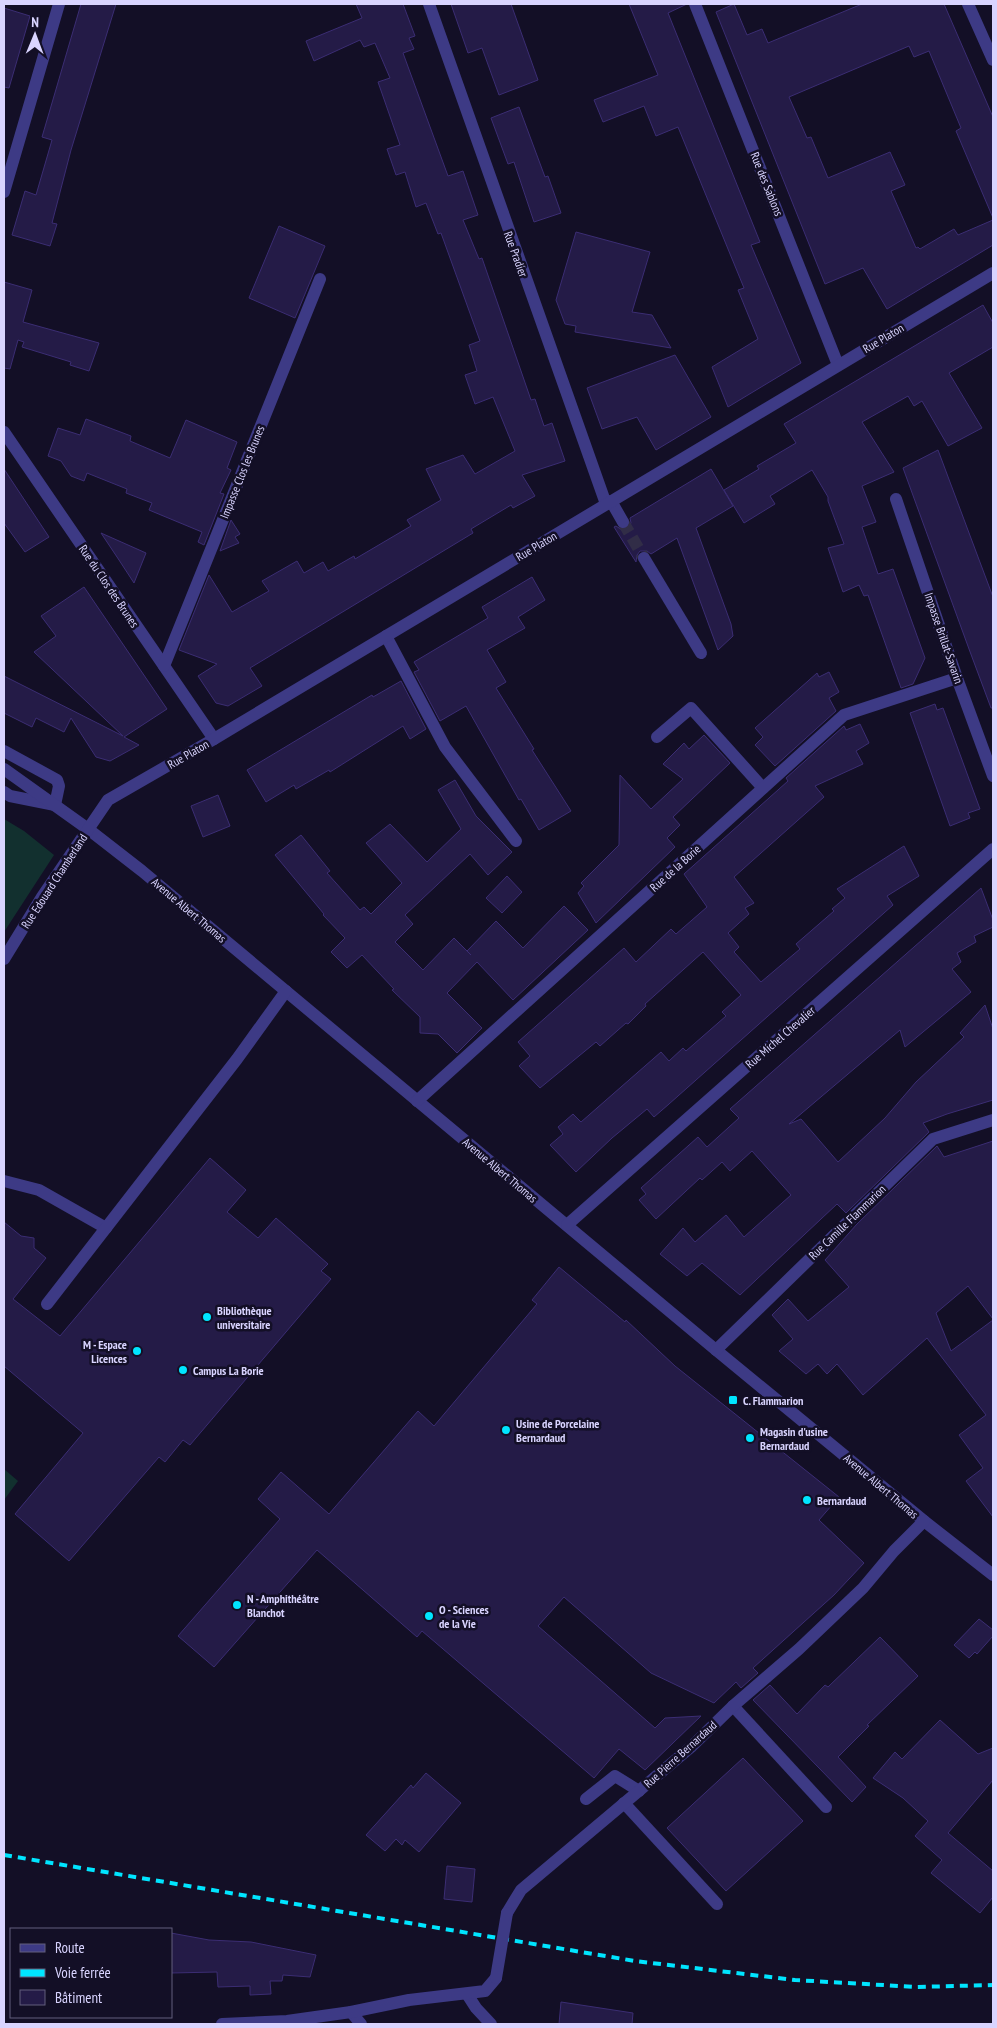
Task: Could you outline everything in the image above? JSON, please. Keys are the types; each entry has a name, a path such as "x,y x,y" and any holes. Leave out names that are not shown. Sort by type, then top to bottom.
{"street":[{"path":"4,192 59,4"},
{"name":"Rue Pradier","path":"429,4 608,502 624,522"},
{"name":"Rue des Sablons","path":"695,4 838,365"},
{"path":"968,4 993,60"},
{"name":"Rue Platon","path":"88,829 108,800 214,739 993,273"},
{"name":"Impasse Clos les Brunes","path":"164,666 320,279"},
{"name":"Rue du Clos des Brunes","path":"4,432 214,739"},
{"name":"Impasse Brillat-Savarin","path":"896,499 957,678 993,776"},
{"path":"644,558 701,653"},
{"path":"386,636 446,747 516,840"},
{"name":"Rue de la Borie","path":"417,1101 844,715 957,678"},
{"path":"657,737 691,708 763,788"},
{"path":"4,751 58,780 59,786 55,805 10,796 4,792"},
{"name":"Avenue Albert Thomas","path":"4,769 88,829 142,871 924,1521 990,1567"},
{"name":"Rue Edouard Chamberland","path":"4,959 42,897 88,829"},
{"name":"Rue Michel Chevalier","path":"567,1225 993,849"},
{"path":"48,1304 238,1059 286,991"},
{"name":"Rue Camille Flammarion","path":"716,1350 932,1139 993,1120"},
{"path":"4,1182 39,1190 106,1228"},
{"name":"Rue Pierre Bernardaud","path":"222,2024 285,2023 409,2000 485,1991 496,1978 507,1913 521,1890 691,1747 733,1706 864,1588 894,1551 924,1521"},
{"path":"733,1706 826,1807"},
{"path":"586,1799 615,1776 639,1791"},
{"path":"624,1803 717,1904"},
{"path":"467,1994 490,2024"},
{"path":"351,2012 361,2024"}],"green space":[{"path":"4,819 24,831 54,855 4,932"},
{"path":"4,1469 18,1481 4,1500"}],"building":[{"path":"81,4 116,4 71,150 52,223 57,224 50,246 12,235 25,191 36,195 52,140 42,137"},
{"path":"356,4 403,4 415,36 409,38 414,49 403,53 448,176 463,171 478,215 463,220 479,259 482,258 531,400 535,399 544,426 552,423 565,461 522,475 535,496 513,508 511,505 471,529 473,533 250,668 262,686 228,706 216,703 198,676 217,664 179,650 209,575 232,612 269,591 262,581 297,561 304,573 323,562 328,571 354,556 355,559 411,526 407,520 441,500 426,469 463,455 475,474 515,451 493,397 475,404 465,375 477,371 469,345 480,341 441,233 438,234 426,203 416,207 405,172 396,175 387,149 400,145 378,82 390,78 375,43 364,47 360,40 314,61 306,41 362,18"},
{"path":"451,4 511,4 538,80 499,95 482,48 468,53"},
{"path":"629,4 687,4 668,13 760,242 751,245 801,363 728,407 712,367 758,339 738,290 744,288 678,127 656,136 644,106 603,122 594,100 658,75"},
{"path":"734,4 747,35 762,29 768,43 862,4 944,4 993,117 993,218 956,131 961,128 929,51 914,57 909,46 789,97 807,138 811,137 828,178 890,152 905,185 891,191 916,248 920,249 954,229 958,235 993,220 993,245 887,309 863,268 825,284 716,12"},
{"path":"4,8 30,16 9,88 4,87"},
{"path":"519,107 545,177 548,176 561,213 534,222 514,162 508,164 491,118"},
{"path":"279,226 325,246 295,318 249,298"},
{"path":"576,232 650,252 632,312 652,315 671,348 575,332 576,326 565,324 556,300"},
{"path":"4,282 32,290 23,322 99,343 89,371 70,365 71,362 22,347 24,342 18,340 10,369 4,368"},
{"path":"983,305 993,323 993,347 949,373 982,428 948,446 922,401 914,406 908,396 862,422 894,472 862,486 876,522 862,527 878,574 893,569 925,658 913,684 901,688 868,595 864,596 859,585 843,592 828,548 844,544 828,497 812,470 770,496 775,504 744,523 724,490 759,469 757,466 796,443 784,424"},
{"path":"675,355 711,417 656,450 637,417 602,429 587,388"},
{"path":"86,419 131,436 130,441 170,458 186,420 237,442 227,468 231,470 220,493 224,494 204,545 198,542 202,532 149,510 152,503 126,493 127,489 87,473 84,481 71,476 61,461 48,456 58,428 80,435"},
{"path":"938,450 993,597 993,708 991,708 903,468"},
{"path":"4,469 49,537 25,552 4,523"},
{"path":"711,469 733,506 696,528 731,624 733,636 718,650 677,538 651,554 647,551 640,551 636,562 614,527 616,526 622,530 627,529 631,523 630,518"},
{"path":"231,520 240,534 235,537 239,543 220,551"},
{"path":"101,533 146,553 134,583 119,560"},
{"path":"532,577 545,600 518,617 525,628 487,650 506,682 496,688 534,749 532,750 571,811 539,830 521,799 519,800 466,706 440,721 414,672 419,670 414,662 488,618 482,607"},
{"path":"84,587 167,709 124,737 139,745 110,761 96,757 71,718 64,732 36,718 32,727 4,713 4,676 123,736 34,652 56,636 41,616"},
{"path":"829,672 839,692 829,698 836,711 775,766 755,745 763,737 755,728 817,673 819,677"},
{"path":"401,681 426,729 410,739 403,726 330,772 329,770 296,789 294,785 266,802 247,770 372,695 373,697"},
{"path":"935,704 937,710 943,708 980,809 968,813 970,818 950,826 910,713"},
{"path":"860,724 869,743 856,751 863,764 815,786 824,797 734,877 754,903 745,908 749,914 728,933 739,947 734,952 761,982 800,949 796,944 834,911 832,909 845,898 837,889 904,846 919,876 887,896 893,905 654,1117 647,1109 612,1138 576,1172 550,1145 563,1134 558,1127 573,1114 581,1122 661,1052 669,1061 683,1048 686,1051 726,1016 722,1012 741,995 703,952 645,1004 646,1006 628,1024 626,1023 600,1046 596,1042 540,1088 519,1066 530,1056 518,1042 624,948 636,962 671,929 676,934 707,907 684,874 788,781 786,778 844,726 846,730"},
{"path":"704,735 730,763 673,817 680,825 667,838 675,847 596,923 578,893 584,886 581,883 619,845 620,775 651,809 683,779 663,764 684,743 689,749"},
{"path":"455,780 476,816 512,852 488,875 470,854 405,915 413,924 395,942 423,970 454,938 467,951 496,921 523,948 564,906 588,930 513,1000 477,962 447,993 482,1028 457,1053 438,1034 420,1033 420,1017 392,990 394,989 362,955 347,968 331,952 345,938 323,915 275,855 301,835 330,871 327,873 360,910 364,907 371,914 402,883 366,843 390,824 427,862 461,829 438,790"},
{"path":"218,795 230,826 203,837 191,806"},
{"path":"507,876 522,892 502,913 486,898"},
{"path":"981,888 993,920 993,927 974,936 976,942 957,953 961,962 952,969 971,992 905,1047 900,1030 789,1124 801,1119 838,1162 885,1118 916,1082 964,1037 960,1033 985,1005 993,1029 993,1100 923,1123 929,1132 846,1213 837,1204 740,1295 702,1263 687,1276 660,1254 683,1228 695,1242 726,1215 744,1237 791,1195 752,1151 730,1171 722,1162 702,1180 700,1178 656,1219 639,1200 646,1194 641,1188 698,1137 707,1147 739,1118 730,1109"},
{"path":"993,1141 993,1319 968,1286 936,1313 951,1351 993,1320 993,1517 966,1481 983,1468 959,1435 986,1415 927,1338 863,1395 837,1364 827,1374 818,1364 806,1374 779,1351 793,1339 772,1315 788,1299 808,1321 849,1287 825,1260 857,1224 937,1146 944,1157"},
{"name":"M - Espace Licences","path":"210,1158 246,1190 227,1212 258,1238 276,1218 328,1264 321,1271 331,1279 190,1445 183,1440 165,1462 159,1457 69,1561 15,1514 83,1433 4,1366 4,1222 21,1236 34,1238 34,1248 46,1258 13,1299 60,1336"},
{"path":"559,1267 625,1322 626,1320 675,1366 839,1497 819,1520 864,1563 834,1595 753,1668 758,1673 741,1688 736,1682 714,1703 651,1673 564,1597 538,1626 655,1728 665,1718 701,1716 645,1770 619,1749 594,1778 422,1631 417,1637 317,1550 214,1667 178,1636 280,1519 258,1499 281,1472 329,1514 418,1411 434,1426 537,1304 532,1300"},
{"path":"979,1619 993,1630 993,1636 977,1654 975,1652 969,1658 954,1645"},
{"path":"880,1637 918,1676 867,1725 869,1726 838,1757 866,1787 852,1802 753,1700 770,1685 797,1714 825,1685 828,1687"},
{"path":"940,1720 978,1754 993,1748 993,1780 948,1833 993,1871 993,1897 980,1913 931,1873 942,1860 915,1836 928,1821 903,1798 873,1778 895,1752 902,1759"},
{"path":"743,1758 803,1821 726,1891 667,1828"},
{"path":"426,1773 461,1803 419,1852 405,1840 402,1845 396,1839 385,1851 366,1835 411,1785 413,1788"},
{"path":"447,1866 475,1869 472,1902 444,1899"},
{"path":"172,1933 209,1940 251,1942 316,1955 310,1977 283,1975 282,1981 270,1981 271,1994 250,1995 250,1986 218,1987 217,1972 172,1973"},
{"path":"561,2002 633,2013 632,2024 559,2024"}],"tunnel":[{"path":"623,522 644,558"}],"railway":[{"path":"4,1855 635,1961 795,1980 917,1987 993,1985"}],"place":[{"name":"Bibliothèque universitaire","path":"207,1317"},
{"name":"M - Espace Licences","path":"137,1351"},
{"name":"Campus La Borie","path":"183,1370"},
{"name":"C. Flammarion","path":"733,1400"},
{"name":"Usine de Porcelaine Bernardaud","path":"506,1430"},
{"name":"Magasin d'usine Bernardaud","path":"750,1438"},
{"name":"Bernardaud","path":"807,1500"},
{"name":"N - Amphithéâtre Blanchot","path":"237,1605"},
{"name":"O - Sciences de la Vie","path":"429,1616"}]}
